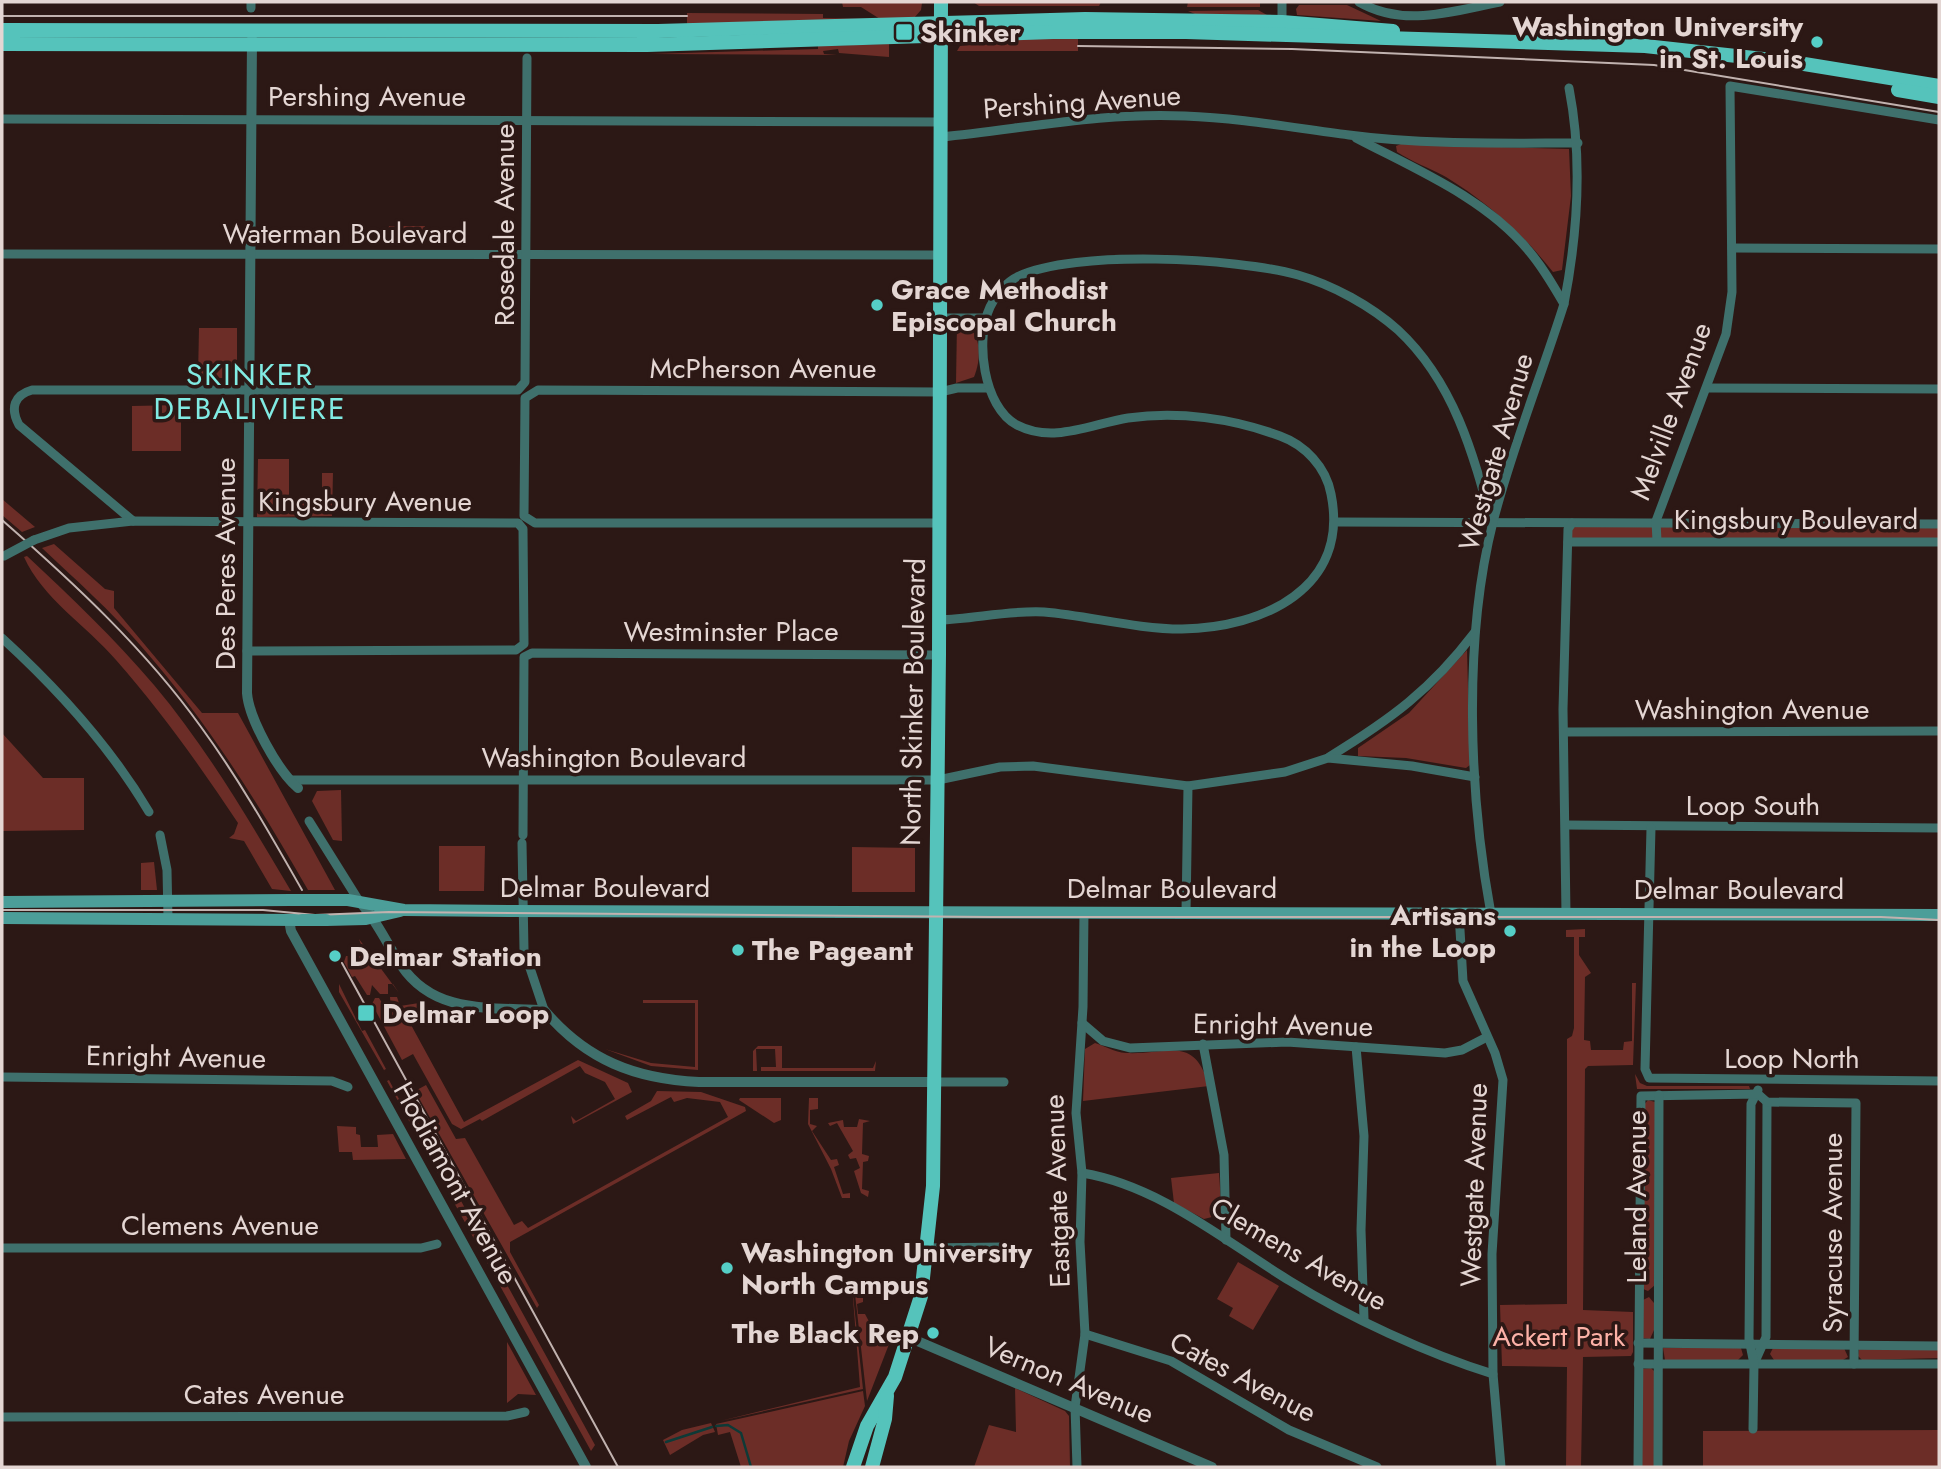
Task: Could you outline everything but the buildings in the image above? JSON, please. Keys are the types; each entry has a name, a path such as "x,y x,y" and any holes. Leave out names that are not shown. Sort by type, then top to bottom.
{"main road":[{"name":"North Skinker Boulevard","path":"853,1467 867,1426 887,1396 920,1296 933,1186 939,655 941,2"},
{"path":"2,44 658,31 1345,26 1465,40 1633,46 1721,54 1939,86"},
{"path":"2,30 252,38"},
{"path":"1721,54 1819,76 1939,97"},
{"name":"Delmar Boulevard","path":"2,902 315,900 359,901 404,910 521,911 1939,915"},
{"name":"Delmar Boulevard","path":"2,918 326,920 374,918 404,910"},
{"name":"North Skinker Boulevard","path":"872,1467 885,1419 887,1396"}],"street":[{"path":"1282,2 1282,28"},
{"path":"1359,2 1378,12 1420,17 1500,2"},
{"name":"Des Peres Avenue","path":"252,38 247,651 249,707 294,783"},
{"name":"Rosedale Avenue","path":"249,391 518,390 526,380 527,58"},
{"name":"Melville Avenue","path":"1657,541 1656,521 1726,334 1732,292 1730,86 1939,120"},
{"name":"Westgate Avenue","path":"1490,914 1481,852 1475,777 1475,632 1492,524 1564,304 1578,193 1578,143 1569,89"},
{"name":"Pershing Avenue","path":"2,119 865,121 941,129 1183,116 1275,123 1351,136 1487,143 1578,143"},
{"name":"Pershing Avenue","path":"1351,136 1451,188 1506,228 1544,270 1564,304"},
{"path":"1732,248 1939,249"},
{"name":"Waterman Boulevard","path":"2,254 941,255"},
{"path":"939,620 1040,612 1180,629 1218,625 1254,616 1302,593 1325,565 1336,522 1330,488 1312,455 1285,437 1232,421 1181,416 1129,418 1056,434 1040,432 1013,422 1001,413 988,388 986,318 1001,289 1016,277 1077,264 1182,260 1245,264 1301,276 1352,298 1396,329 1432,368 1458,414 1477,466 1492,524"},
{"path":"940,318 986,318"},
{"name":"McPherson Avenue","path":"939,523 535,523 524,516 525,398 538,390 940,392 957,388 988,388"},
{"path":"1707,388 1939,389"},
{"path":"133,521 19,425 14,416 15,400 22,393 32,390 249,391"},
{"name":"Kingsbury Avenue","path":"3,557 34,540 69,528 133,521 248,524 518,523 523,529 524,644 516,650 247,651"},
{"name":"Kingsbury Boulevard","path":"1336,522 1939,524"},
{"path":"1566,914 1564,732 1568,542 1572,523"},
{"name":"Kingsbury Boulevard","path":"1568,542 1939,542"},
{"path":"938,780 1000,767 1033,766 1188,786 1285,772 1328,758 1418,698 1475,632"},
{"path":"2,638 96,734 128,777 149,812"},
{"name":"Westminster Place","path":"524,780 524,657 532,653 939,655"},
{"name":"Washington Avenue","path":"1564,732 1939,732"},
{"path":"1328,758 1412,765 1475,777"},
{"path":"524,780 521,911 526,964 544,1010 573,1041 609,1064 649,1077 704,1082 1003,1082"},
{"name":"Washington Boulevard","path":"294,783 938,780"},
{"path":"1186,912 1188,786"},
{"path":"310,821 407,973 428,994 461,1006 544,1010"},
{"name":"Loop South","path":"1566,825 1651,828 1939,828"},
{"name":"Leland Avenue","path":"1647,1075 1651,828"},
{"path":"160,835 167,870 168,918"},
{"name":"Eastgate Avenue","path":"1077,1467 1075,1407 1085,1334 1080,1242 1082,1173 1076,1102 1082,1023 1084,912"},
{"name":"Westgate Avenue","path":"1459,913 1463,981 1501,1068 1504,1095 1492,1254 1493,1374 1501,1467"},
{"name":"Hodiamont Avenue","path":"296,920 293,934 586,1467"},
{"name":"Enright Avenue","path":"1082,1023 1104,1041 1119,1047 1287,1042 1445,1053 1462,1050 1487,1037"},
{"path":"1203,1044 1224,1154 1226,1240"},
{"path":"1356,1047 1364,1136 1361,1230 1364,1319"},
{"name":"Loop North","path":"1647,1075 1659,1081 1939,1081"},
{"name":"Enright Avenue","path":"2,1077 332,1081 348,1087"},
{"path":"1753,1429 1754,1364 1750,1345 1749,1295 1750,1149 1751,1104 1758,1094 1758,1081"},
{"path":"1659,1095 1758,1094 1767,1102 1766,1337 1754,1364"},
{"name":"Leland Avenue","path":"1638,1467 1641,1096 1659,1095 1658,1467"},
{"name":"Syracuse Avenue","path":"1767,1102 1856,1103 1854,1364"},
{"path":"1750,1149 1767,1149"},
{"name":"Clemens Avenue","path":"1082,1173 1113,1180 1159,1201 1292,1282 1364,1319 1456,1361 1493,1374"},
{"name":"Clemens Avenue","path":"2,1248 421,1248 437,1244"},
{"path":"925,1248 1004,1247"},
{"path":"1639,1294 1658,1295"},
{"path":"1749,1295 1766,1295"},
{"name":"Cates Avenue","path":"1085,1334 1171,1362 1289,1430 1377,1467"},
{"name":"Vernon Avenue","path":"908,1337 1212,1467"},
{"path":"1638,1343 1939,1346"},
{"path":"1638,1364 1939,1364"},
{"name":"Cates Avenue","path":"2,1417 507,1416 525,1412"}],"green space":[{"path":"842,2 922,3 921,10 914,18 880,19 861,7 843,7"},
{"path":"973,2 1101,2 1099,6 979,6"},
{"path":"1188,2 1260,2 1260,7 1187,7"},
{"path":"1299,5 1347,5 1381,21 1297,15 1296,9"},
{"path":"1258,10 1267,15 1195,14 1188,11"},
{"path":"687,13 823,14 823,18 867,19 687,25"},
{"path":"1078,37 1078,51 957,51 960,46 967,45 968,41"},
{"path":"889,44 889,57 839,53 838,49 823,51 824,54 837,55 650,54 818,49 818,46"},
{"path":"1396,146 1569,149 1571,196 1562,270 1553,272 1517,232 1476,197 1446,177 1397,152"},
{"path":"389,226 425,226 424,240 387,240"},
{"path":"957,323 966,324 975,335 979,356 974,377 956,383"},
{"path":"199,328 237,328 237,378 198,378"},
{"path":"181,405 181,451 132,451 132,406"},
{"path":"258,459 289,459 289,500 322,500 322,473 333,473 332,516 257,517"},
{"path":"2,499 35,527 22,532 2,515"},
{"path":"1572,523 1939,524 1939,542 1568,542"},
{"path":"54,544 105,589 114,591 114,608 202,713 238,713 335,890 308,890 271,826 210,733 130,633 42,548"},
{"path":"27,556 108,635 173,709 227,785 291,891 272,889 244,841 229,838 234,834 238,823 195,760 116,660 42,586 24,557"},
{"path":"1467,650 1470,765 1466,768 1406,758 1358,756 1358,748 1409,713"},
{"path":"2,733 43,778 84,778 84,830 2,831"},
{"path":"341,790 342,841 333,840 312,801 317,791"},
{"path":"439,846 485,846 484,891 439,891"},
{"path":"852,847 915,848 915,892 852,892"},
{"path":"154,862 157,890 141,890 141,863"},
{"name":"Ackert Park","path":"1585,929 1585,937 1579,937 1579,955 1591,973 1585,977 1584,1040 1590,1041 1591,1050 1623,1050 1624,1042 1632,1041 1632,983 1636,983 1633,1065 1588,1066 1585,1069 1583,1310 1633,1312 1633,1352 1631,1356 1583,1357 1581,1467 1566,1467 1567,1367 1502,1366 1500,1305 1567,1304 1567,1039 1572,1036 1574,1028 1574,937 1566,937 1566,930"},
{"path":"359,939 392,984 388,984 388,994 380,994 372,985 370,995 367,995 344,962 346,956 365,956"},
{"path":"339,984 362,1031 365,1030 386,1069 384,1070 388,1077 339,992"},
{"path":"390,997 397,997 400,1006 419,1003 442,1014 463,1018 463,1022 410,1023 464,1122 578,1060 628,1083 632,1092 573,1124 571,1116 576,1121 615,1099 605,1082 585,1073 580,1066 482,1121 480,1119 461,1129 452,1124 413,1054 402,1060 372,1004 375,998 379,998 387,1011 391,1009"},
{"path":"643,1000 698,1000 698,1070 651,1066 605,1049 651,1063 695,1067 695,1003 643,1003"},
{"path":"1095,1043 1126,1053 1187,1053 1196,1059 1209,1086 1083,1101 1085,1049"},
{"path":"758,1046 782,1046 782,1068 873,1068 876,1061 875,1071 761,1071 761,1067 776,1067 775,1049 756,1049 757,1071 753,1071 753,1051"},
{"path":"1635,1074 1640,1083 1647,1086 1749,1086 1750,1089 1637,1089"},
{"path":"389,1080 399,1099 404,1097 595,1445 591,1451 387,1081"},
{"path":"426,1085 456,1139 465,1138 514,1225 522,1221 528,1228 728,1117 720,1102 687,1098 674,1102 671,1097 627,1120 625,1116 651,1101 657,1091 701,1092 745,1107 746,1111 510,1242 510,1252 539,1305 537,1308 415,1091"},
{"path":"781,1098 781,1120 774,1123 739,1100"},
{"path":"809,1098 818,1098 818,1109 810,1110 810,1124 817,1126 812,1131 831,1160 837,1159 839,1165 834,1167 843,1194 850,1193 850,1198 842,1198 831,1169 808,1124"},
{"path":"1648,1100 1655,1102 1655,1285 1648,1291 1643,1289 1643,1106"},
{"path":"859,1119 870,1121 863,1123 862,1154 869,1156 868,1161 863,1162 862,1189 869,1191 868,1197 861,1193 854,1171 860,1168 856,1158 850,1159 848,1155 853,1151 837,1123 830,1126 828,1123 843,1120 844,1127 857,1127"},
{"path":"337,1126 356,1127 361,1147 378,1147 377,1135 393,1134 406,1159 353,1160 352,1152 339,1152"},
{"path":"1219,1173 1221,1202 1216,1216 1204,1219 1174,1203 1171,1178"},
{"path":"1238,1262 1279,1286 1253,1330 1229,1316 1233,1308 1217,1299"},
{"path":"861,1284 855,1287 857,1298 863,1298 863,1302 857,1304 858,1314 865,1314 874,1331 891,1339 867,1401 854,1285"},
{"path":"852,1286 863,1389 720,1421 860,1387"},
{"path":"1649,1297 1654,1303 1654,1330 1650,1339 1642,1338 1643,1300"},
{"path":"507,1342 536,1395 518,1394 507,1403"},
{"path":"1663,1348 1741,1348 1743,1355 1738,1360 1665,1360"},
{"path":"1773,1348 1844,1348 1848,1357 1843,1360 1774,1360 1770,1354"},
{"path":"1859,1349 1938,1349 1939,1358 1862,1360 1858,1356"},
{"path":"1651,1368 1654,1371 1654,1467 1640,1467 1642,1369"},
{"path":"1015,1388 1065,1411 1069,1416 1070,1467 974,1467 989,1425 1016,1432"},
{"path":"863,1391 865,1406 849,1441 843,1467 741,1467 730,1432 718,1435 716,1424"},
{"path":"711,1423 715,1432 703,1435 670,1455 663,1440 682,1430"},
{"path":"1939,1430 1939,1467 1703,1467 1703,1431"}],"waterway":[{"path":"716,1426 728,1425 741,1433 751,1467"},
{"path":"666,1442 712,1427"}],"tram line":[{"path":"2,16 687,16"},
{"path":"1078,46 1292,49 1654,65 1939,112"},
{"path":"2,520 108,618 179,698 241,787 302,890"},
{"path":"2,910 263,910 315,915 389,912 991,917 1881,917 1939,920"},
{"path":"342,963 618,1467"}],"place":[{"name":"Skinker","path":"904,32"},
{"name":"Washington University in St. Louis","path":"1817,42"},
{"name":"Grace Methodist Episcopal Church","path":"877,305"},
{"name":"Artisans in the Loop","path":"1510,931"},
{"name":"The Pageant","path":"738,950"},
{"name":"Delmar Station","path":"335,956"},
{"name":"Delmar Loop","path":"366,1013"},
{"name":"Washington University North Campus","path":"727,1268"},
{"name":"The Black Rep","path":"933,1333"}],"district":[{"name":"SKINKER DEBALIVIERE","path":"250,391"}]}
